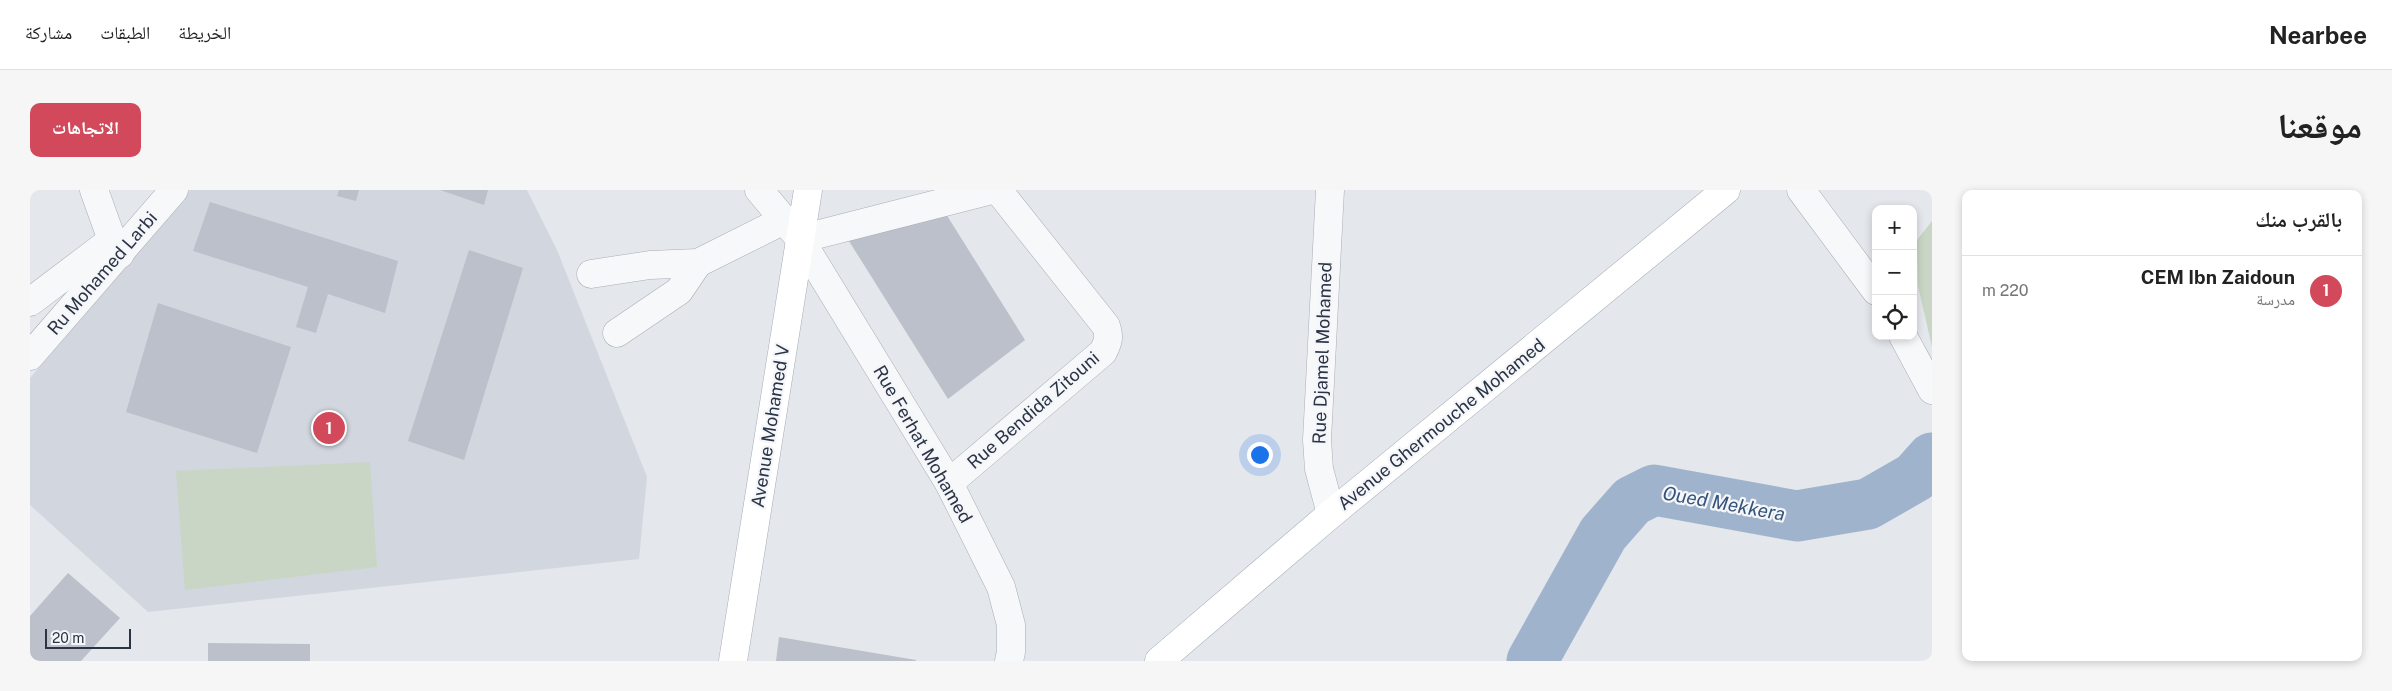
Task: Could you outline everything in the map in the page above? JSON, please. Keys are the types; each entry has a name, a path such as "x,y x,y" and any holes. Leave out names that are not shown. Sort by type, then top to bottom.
{"main road":[{"name":"Avenue Mohamed V","path":"733,661 793,229 808,190"},
{"name":"Avenue Ghermouche Mohamed","path":"1159,661 1331,514 1726,190"}],"street":[{"path":"30,302 116,247 94,190"},
{"name":"Ru Mohamed Larbi","path":"30,356 116,247 174,190"},
{"name":"Rue Ferhat Mohamed","path":"759,190 793,229 948,483 1000,586 1011,625 1009,661"},
{"path":"591,274 650,265 698,263 793,229 992,190"},
{"name":"Rue Bendida Zitouni","path":"948,483 1103,352 1108,342 1109,334 1106,326 998,190"},
{"name":"Rue Djamel Mohamed","path":"1330,190 1317,440 1319,469 1331,514"},
{"path":"1802,190 1872,286"},
{"path":"617,333 679,291 698,263"},
{"path":"1905,340 1931,387"}],"shaded area":[{"path":"190,190 527,190 557,250 647,477 639,559 148,612 30,505 30,378"}],"green space":[{"path":"1932,221 1932,347 1918,286 1917,240"},
{"path":"370,462 377,567 185,590 176,471"}],"building":[{"path":"339,190 359,190 356,201 337,196"},
{"path":"440,190 488,190 484,205"},
{"path":"210,202 398,261 385,313 328,294 316,333 296,327 308,287 193,251"},
{"path":"941,206 1025,340 948,399 844,233"},
{"path":"469,250 523,268 464,460 408,441"},
{"path":"158,303 291,347 257,453 126,412"},
{"path":"68,573 120,618 81,661 30,661 30,616"},
{"path":"779,637 916,660 916,661 776,661"},
{"path":"208,643 310,644 310,661 208,661"}],"waterway":[{"name":"Oued Mekkera","path":"1532,661 1603,534 1632,501 1654,490 1797,516 1868,504 1915,477 1932,458"}],"place":[{"name":"CEM Ibn Zaidoun","path":"329,428"}]}
